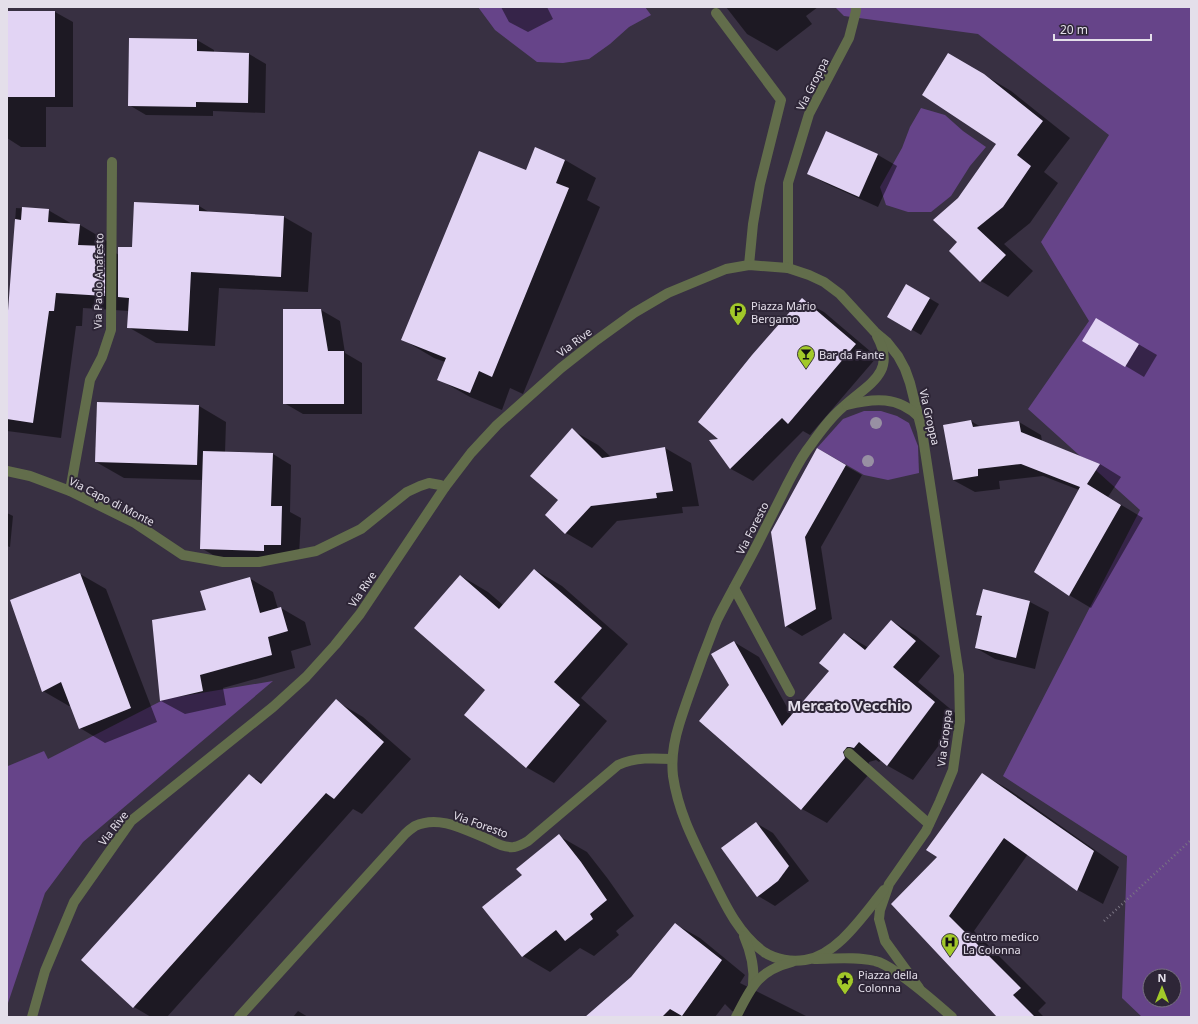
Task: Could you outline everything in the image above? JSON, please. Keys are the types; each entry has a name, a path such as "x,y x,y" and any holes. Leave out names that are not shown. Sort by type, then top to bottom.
{"street":[{"name":"Via Groppa","path":"803,960 822,954 836,945 848,934 889,884 926,831 953,770 960,720 959,675 928,465 919,417 910,382 898,356 887,342 875,332 852,306 824,282 788,268 788,183 809,114 849,38 856,7"},
{"path":"716,13 781,100 760,184 754,218 749,265"},
{"name":"Via Paolo Anafesto","path":"70,491 90,380 102,357 110,330 112,162"},
{"name":"Via Rive","path":"32,1017 45,970 74,902 131,821 273,707 306,677 335,646 360,614 445,487 471,453 497,425 561,368 594,342 634,313 668,293 726,269 749,265 788,268"},
{"name":"Via Foresto","path":"803,960 783,960 765,953 754,944 740,927 721,897 687,828 676,791 672,759 674,744 687,698 716,621 803,454 832,416 870,385 877,378 882,368 885,359 884,351 875,332"},
{"path":"843,406 870,400 886,400 900,404 911,410 919,417"},
{"name":"Via Capo di Monte","path":"7,471 30,476 70,491 135,523 183,555 223,562 259,562 316,551 361,529 407,492 429,484 445,487"},
{"path":"734,588 790,692"},
{"path":"849,754 930,824"},
{"name":"Via Foresto","path":"239,1017 405,834 415,826 436,822 449,824 497,844 507,847 514,847 528,841 618,765 627,761 641,759 672,759"},
{"name":"Via Groppa","path":"889,884 880,910 879,919 885,941 919,988"},
{"path":"740,927 753,962 753,985"},
{"path":"736,1017 753,985 771,970 782,965 803,960 845,958 877,961 888,967 919,988 952,1017"}],"path":[{"path":"1104,921 1191,840"}],"shaded area":[{"path":"478,7 645,7 651,15 629,27 610,44 589,59 563,63 537,62 495,30"},
{"path":"835,7 1191,7 1191,1017 1142,1017 1122,998 1127,856 1003,776 1140,510 1028,409 1089,321 1041,242 1109,135 978,34 844,16"},
{"path":"921,108 945,115 963,131 986,147 970,166 951,196 931,212 908,212 886,205 880,187 902,148 910,127"},
{"path":"864,411 881,411 897,416 909,423 918,446 919,473 888,480 864,475 817,448 843,419"},
{"path":"273,681 83,842 45,893 7,1006 8,766 44,751 48,759 165,699"}],"building":[{"path":"7,11 55,11 55,97 7,97"},
{"path":"129,38 197,39 197,51 249,53 248,103 196,102 196,107 128,106"},
{"path":"948,53 984,74 1043,121 1017,155 1031,166 1003,207 977,228 1006,255 980,282 949,251 957,242 933,220 958,198 996,144 922,95"},
{"path":"826,131 878,154 859,197 807,174"},
{"path":"535,147 565,160 556,183 569,188 492,377 479,371 470,393 437,380 446,358 401,340 479,151 526,170"},
{"path":"134,202 199,205 199,211 284,216 281,277 191,272 188,331 127,328 129,298 118,297 118,247 132,247"},
{"path":"22,207 49,209 48,222 80,224 78,245 105,246 105,296 56,293 54,311 49,311 33,423 7,419 7,324 15,219 21,220"},
{"path":"906,284 930,298 911,331 887,317"},
{"path":"802,298 856,344 788,424 782,418 730,469 709,440 718,439 698,422 752,355"},
{"path":"283,309 321,309 328,351 344,351 344,404 283,404"},
{"path":"1096,318 1139,344 1125,367 1082,341"},
{"path":"97,402 199,405 197,465 95,462"},
{"path":"971,420 973,427 1019,421 1021,432 1100,464 1087,484 1121,505 1069,596 1034,572 1080,487 1021,464 978,469 978,476 953,480 943,425"},
{"path":"572,428 602,458 665,447 673,491 656,493 657,498 591,506 565,534 545,515 558,500 530,476"},
{"path":"817,448 846,465 805,537 816,609 785,627 771,532"},
{"path":"203,451 273,453 271,506 282,506 281,545 264,545 264,551 200,549"},
{"path":"534,569 602,628 554,682 580,705 526,768 464,715 485,690 414,628 460,575 499,609"},
{"path":"80,573 131,708 79,729 61,682 42,692 10,600"},
{"path":"250,577 260,613 281,607 288,631 268,637 272,655 200,675 203,691 160,701 152,620 206,610 200,591"},
{"path":"983,589 1030,601 1016,658 975,648 982,616 976,615"},
{"path":"891,620 916,641 893,667 935,702 887,766 859,742 854,748 847,747 843,752 845,758 801,810 699,721 729,685 711,654 734,641 782,726 829,671 819,663 844,633 865,650"},
{"path":"336,699 384,742 334,799 326,793 133,1008 81,960 249,774 261,784"},
{"path":"982,773 1094,851 1077,891 1004,838 949,916 1021,988 1013,995 1035,1017 997,1017 891,904 937,857 926,850"},
{"path":"756,822 789,866 778,881 757,897 721,848"},
{"path":"559,834 581,862 607,900 590,914 593,919 565,941 556,930 522,957 482,907 522,875 516,869"},
{"path":"675,923 722,960 682,1016 670,1009 662,1017 585,1017 631,977"}],"place":[{"name":"Piazza Mario Bergamo","path":"738,326"},
{"name":"Bar da Fante","path":"806,369"},
{"name":"Centro medico La Colonna","path":"950,957"},
{"name":"Piazza della Colonna","path":"845,995"}],"district":[{"name":"Mercato Vecchio","path":"849,705"}]}
